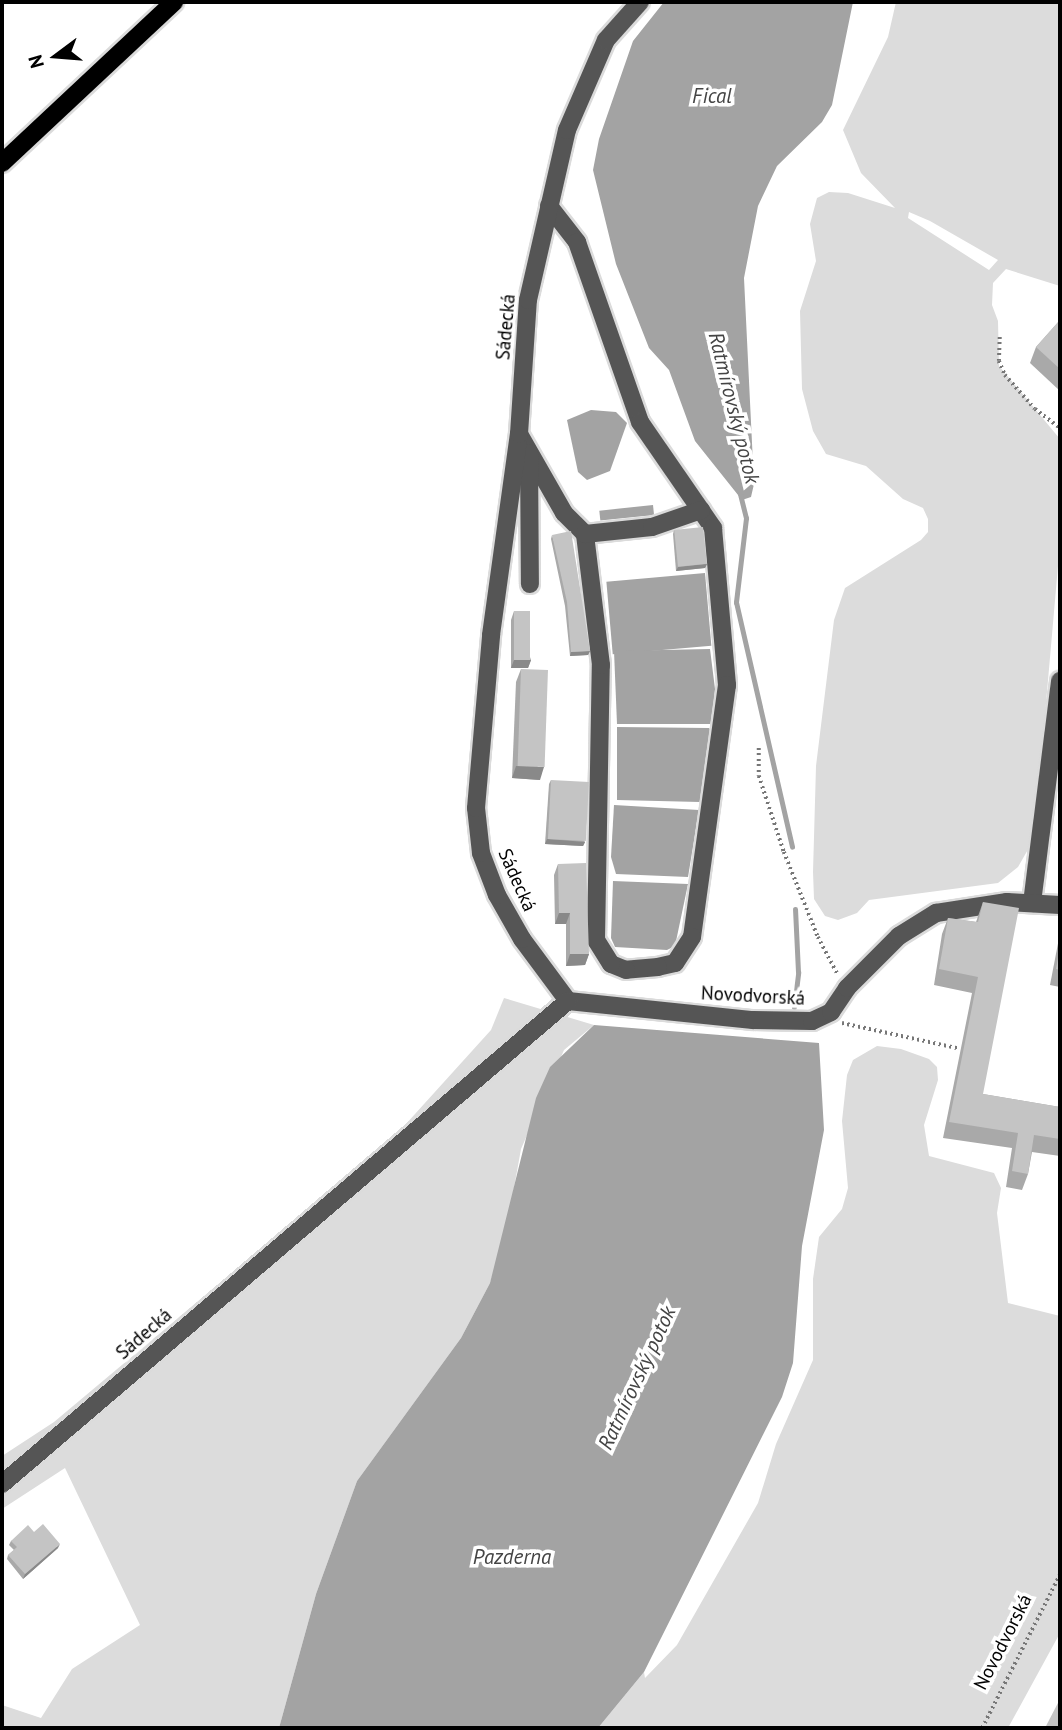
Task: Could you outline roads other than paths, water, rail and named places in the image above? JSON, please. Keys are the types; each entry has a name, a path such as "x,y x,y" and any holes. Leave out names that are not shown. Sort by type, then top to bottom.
{"main road":[{"path":"2,163 174,2"}],"street":[{"name":"Sádecká","path":"2,1484 568,1001 522,939 497,895 481,853 476,808 491,635 519,434 528,300 567,130 588,76 606,40 640,2"},
{"path":"549,206 577,242 640,422 713,528 727,685 692,937 675,963 658,967 626,970 611,964 596,940 601,665 585,534"},
{"path":"519,434 575,528 585,534 652,527 701,510"},
{"path":"529,453 530,584"},
{"path":"1050,906 1060,681"},
{"name":"Novodvorská","path":"568,1001 753,1020 812,1021 831,1012 847,988 900,936 936,913 976,904 1050,906"}],"water":[{"name":"Fical","path":"664,2 853,2 832,105 822,122 777,166 758,206 744,278 754,484 751,497 742,500 695,441 669,370 649,348 616,264 593,170 599,139 633,41"},
{"path":"591,410 616,412 627,423 610,471 587,480 578,472 567,420"},
{"path":"653,505 654,515 600,521 599,511"},
{"path":"705,573 711,646 613,654 606,582"},
{"path":"710,649 715,689 712,724 617,724 614,651"},
{"path":"617,727 709,728 712,732 700,802 617,800"},
{"path":"614,805 699,810 688,877 616,874 611,857"},
{"path":"613,881 688,884 675,946 667,950 615,947 611,938"},
{"name":"Pazderna","path":"594,1025 819,1043 824,1130 802,1246 793,1363 782,1397 644,1672 598,1728 279,1728 316,1594 357,1481 461,1338 490,1283 536,1098 550,1067"}],"waterway":[{"name":"Ratmírovský potok","path":"740,494 746,518 736,602 792,847"},
{"name":"Ratmírovský potok","path":"794,1007 798,972 795,909"}]}
